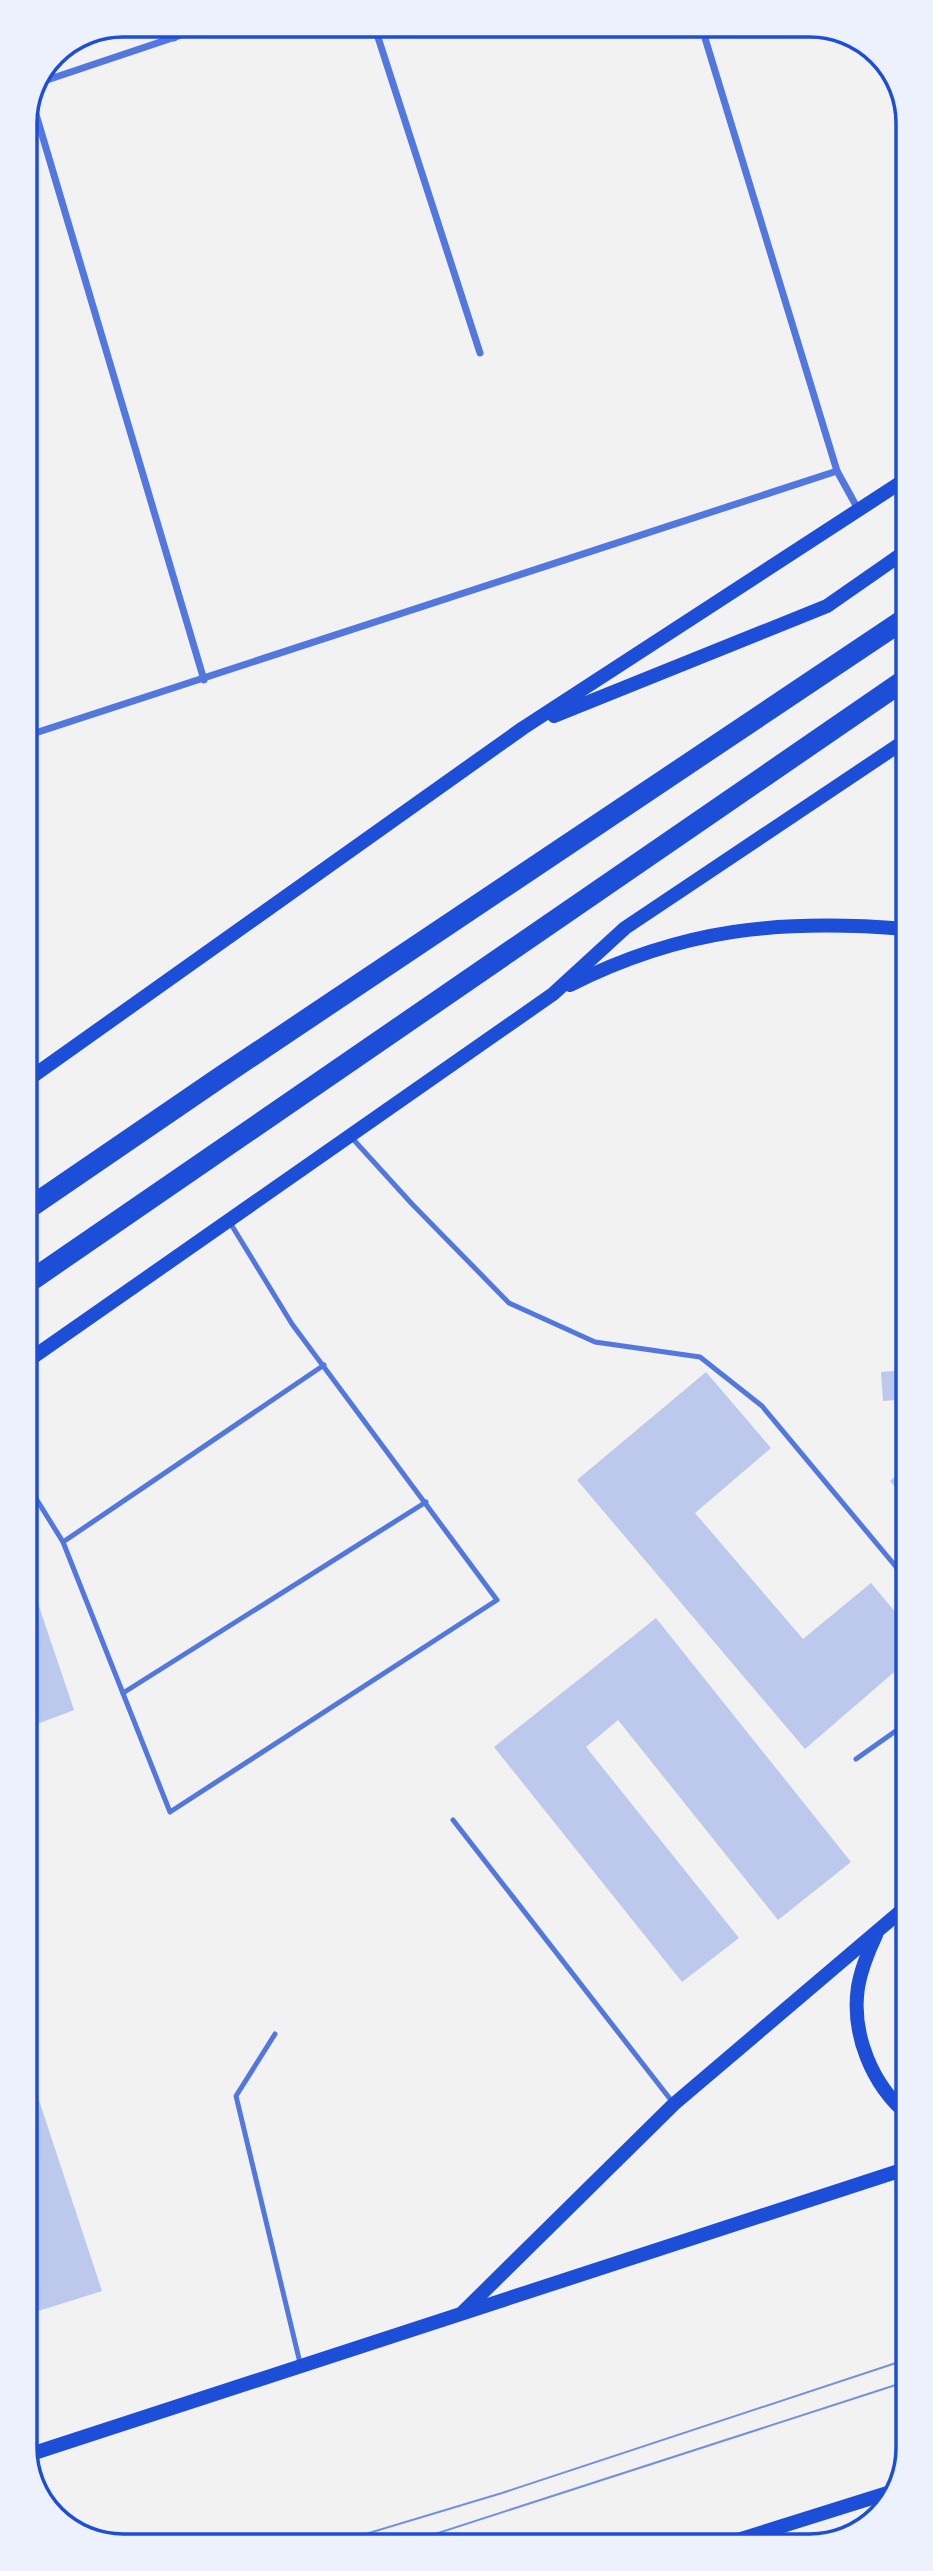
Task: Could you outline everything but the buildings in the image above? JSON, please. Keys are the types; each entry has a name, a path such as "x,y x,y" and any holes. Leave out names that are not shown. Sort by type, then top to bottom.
{"highway":[{"path":"37,1202 896,625"},
{"path":"37,1276 896,686"}],"main road":[{"path":"37,1073 523,728 896,486"},
{"path":"523,728 827,606 896,558"},
{"path":"553,994 625,928 896,747"},
{"path":"37,1354 553,994 594,973 637,956 725,932 779,925 833,924 896,928"},
{"path":"459,2315 674,2104 896,1915"},
{"path":"878,1930 864,1963 858,1987 857,2012 860,2037 868,2061 881,2085 896,2102"},
{"path":"37,2452 896,2172"},
{"path":"757,2534 882,2495"}],"street":[{"path":"378,37 480,353"},
{"path":"705,37 837,471 859,511"},
{"path":"49,79 174,38"},
{"path":"37,118 204,680"},
{"path":"37,733 837,471"}],"lane":[{"path":"350,1135 412,1204 509,1303 594,1342 699,1357 762,1405 896,1567"},
{"path":"37,1500 64,1542 170,1812 497,1600 292,1324 228,1221"},
{"path":"64,1542 324,1365"},
{"path":"123,1693 426,1502"},
{"path":"856,1759 896,1731"},
{"path":"453,1820 674,2104"},
{"path":"275,2034 236,2096 301,2366"}],"tram line":[{"path":"366,2534 502,2493 896,2363"},
{"path":"435,2534 896,2385"}]}
